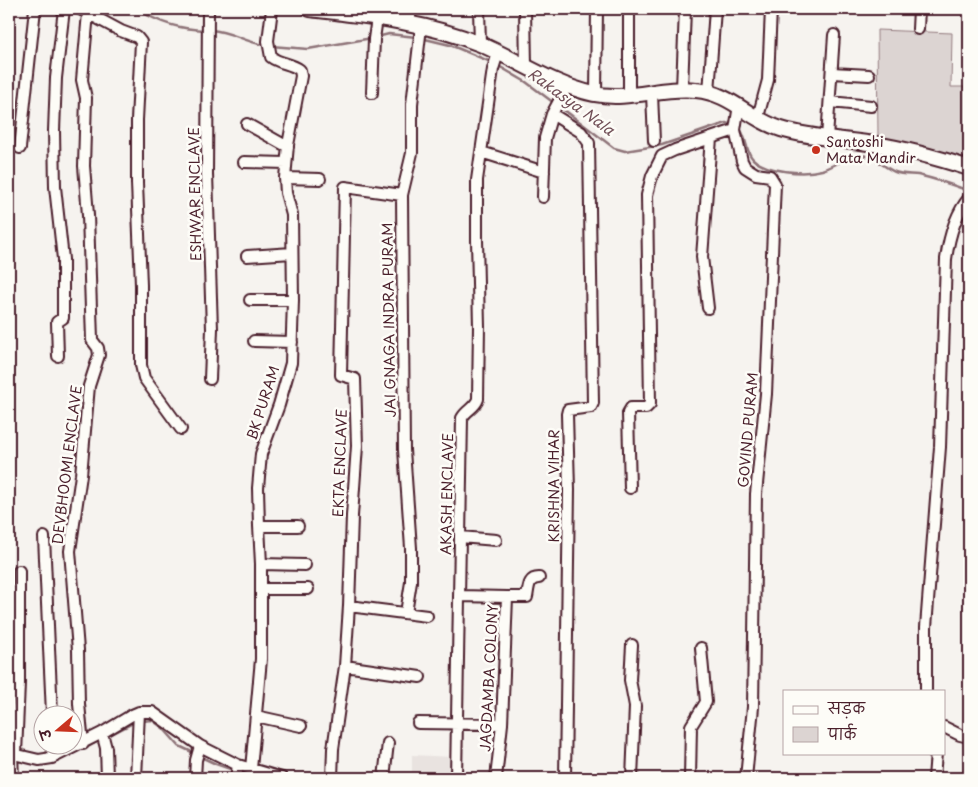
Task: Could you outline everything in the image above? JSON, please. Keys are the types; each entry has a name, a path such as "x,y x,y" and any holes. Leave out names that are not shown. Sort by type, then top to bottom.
{"street":[{"path":"20,148 35,9"},
{"path":"58,356 57,322 63,318 62,259 55,188 54,131 56,78 64,9"},
{"name":"ESHWAR ENCLAVE","path":"208,9 207,174 212,329 210,379"},
{"name":"BK PURAM","path":"251,769 261,659 262,564 258,488 261,454 279,405 291,363 293,300 292,215 286,193 285,178 288,147 301,83 300,70 295,66 276,61 271,57 268,45 272,9"},
{"path":"310,9 369,14 417,31 452,35 480,44 495,61 526,66 567,86 596,94 629,96 682,89 708,92 740,106 778,128 801,134 875,144 940,159 969,168"},
{"name":"JAI GNAGA INDRA PURAM","path":"406,613 411,582 411,548 404,450 402,195 412,153 412,104 417,31 410,9"},
{"path":"479,9 480,44"},
{"path":"525,9 526,66"},
{"path":"596,94 597,9"},
{"path":"629,9 629,96"},
{"path":"682,89 686,9"},
{"path":"708,92 715,9"},
{"path":"758,117 768,80 771,9"},
{"path":"918,29 919,9"},
{"path":"82,10 121,31 137,36 141,42 137,138 141,372 181,429"},
{"name":"DEVBHOOMI ENCLAVE","path":"79,704 78,650 71,545 81,476 89,386 99,355 98,348 92,340 88,215 84,166 86,98 82,80 82,10"},
{"path":"369,14 375,37 372,93"},
{"path":"828,138 834,35"},
{"name":"AKASH ENCLAVE","path":"456,778 462,418 465,413 476,405 478,399 477,180 495,61"},
{"path":"832,74 869,75"},
{"path":"543,197 545,138 555,109 567,86"},
{"path":"652,94 654,141"},
{"path":"830,102 871,106"},
{"name":"GOVIND PURAM","path":"740,106 735,124 742,161 746,167 756,174 770,176 775,184 766,394 756,494 753,698 746,778"},
{"name":"KRISHNA VIHAR","path":"555,109 581,132 589,143 591,155 593,403 590,407 568,410 567,414 565,778"},
{"path":"247,124 288,147"},
{"path":"630,488 628,413 631,408 646,408 650,404 647,195 652,176 662,156 711,138 735,124"},
{"path":"708,308 702,257 711,138"},
{"path":"481,152 544,172"},
{"path":"244,162 286,163"},
{"path":"285,178 320,179"},
{"name":"EKTA ENCLAVE","path":"332,778 333,749 344,666 349,606 357,446 355,379 341,375 345,187 402,195"},
{"path":"926,690 926,627 940,448 946,259 949,242 959,212 969,198"},
{"path":"248,256 292,253"},
{"path":"250,300 293,300"},
{"path":"254,341 292,342"},
{"path":"259,526 298,526"},
{"path":"44,537 52,704"},
{"path":"460,537 496,540"},
{"path":"262,564 305,565"},
{"path":"14,778 12,754 19,683 20,571"},
{"path":"507,597 527,597 530,581 533,578 539,578"},
{"path":"261,589 308,589"},
{"name":"JAGDAMBA COLONY","path":"459,596 507,597 502,724 496,778"},
{"path":"349,606 427,616"},
{"path":"632,645 630,680 635,706 632,778"},
{"path":"690,778 691,726 706,702 701,648"},
{"path":"344,666 420,677"},
{"path":"82,744 104,738 132,715 139,718 152,712 198,753 237,772 251,769 269,777 282,778"},
{"path":"256,716 301,726"},
{"path":"136,778 139,718"},
{"path":"418,723 502,724"},
{"path":"946,727 969,738"},
{"path":"104,738 107,778"},
{"path":"384,778 388,743"},
{"path":"195,778 198,753"},
{"path":"12,754 39,760 52,758 61,754"},
{"path":"934,778 936,754"}],"shaded area":[{"path":"412,755 452,757 451,778 412,778"}],"green space":[{"path":"877,30 952,33 951,87 969,87 969,159 878,137"}],"waterway":[{"name":"Rakasya Nala","path":"136,9 170,24 206,30"},
{"name":"Rakasya Nala","path":"211,30 225,32 265,45"},
{"name":"Rakasya Nala","path":"377,37 389,34 416,37"},
{"name":"Rakasya Nala","path":"271,46 308,49 372,38"},
{"name":"Rakasya Nala","path":"421,38 450,45 491,62"},
{"name":"Rakasya Nala","path":"497,65 526,82 554,103"},
{"name":"Rakasya Nala","path":"559,106 614,148 625,151 662,145 726,123 734,126"},
{"name":"Rakasya Nala","path":"739,128 742,131 750,156 759,163 776,170 796,172 822,170 856,155 861,155 871,157 898,173 918,175 969,191"},
{"path":"142,721 152,720 163,728 179,746 194,753"},
{"path":"106,737 137,721"},
{"path":"88,747 102,739"},
{"path":"199,756 233,770"},
{"path":"239,772 258,778"}],"place":[{"name":"Santoshi Mata Mandir","path":"816,150"}]}
